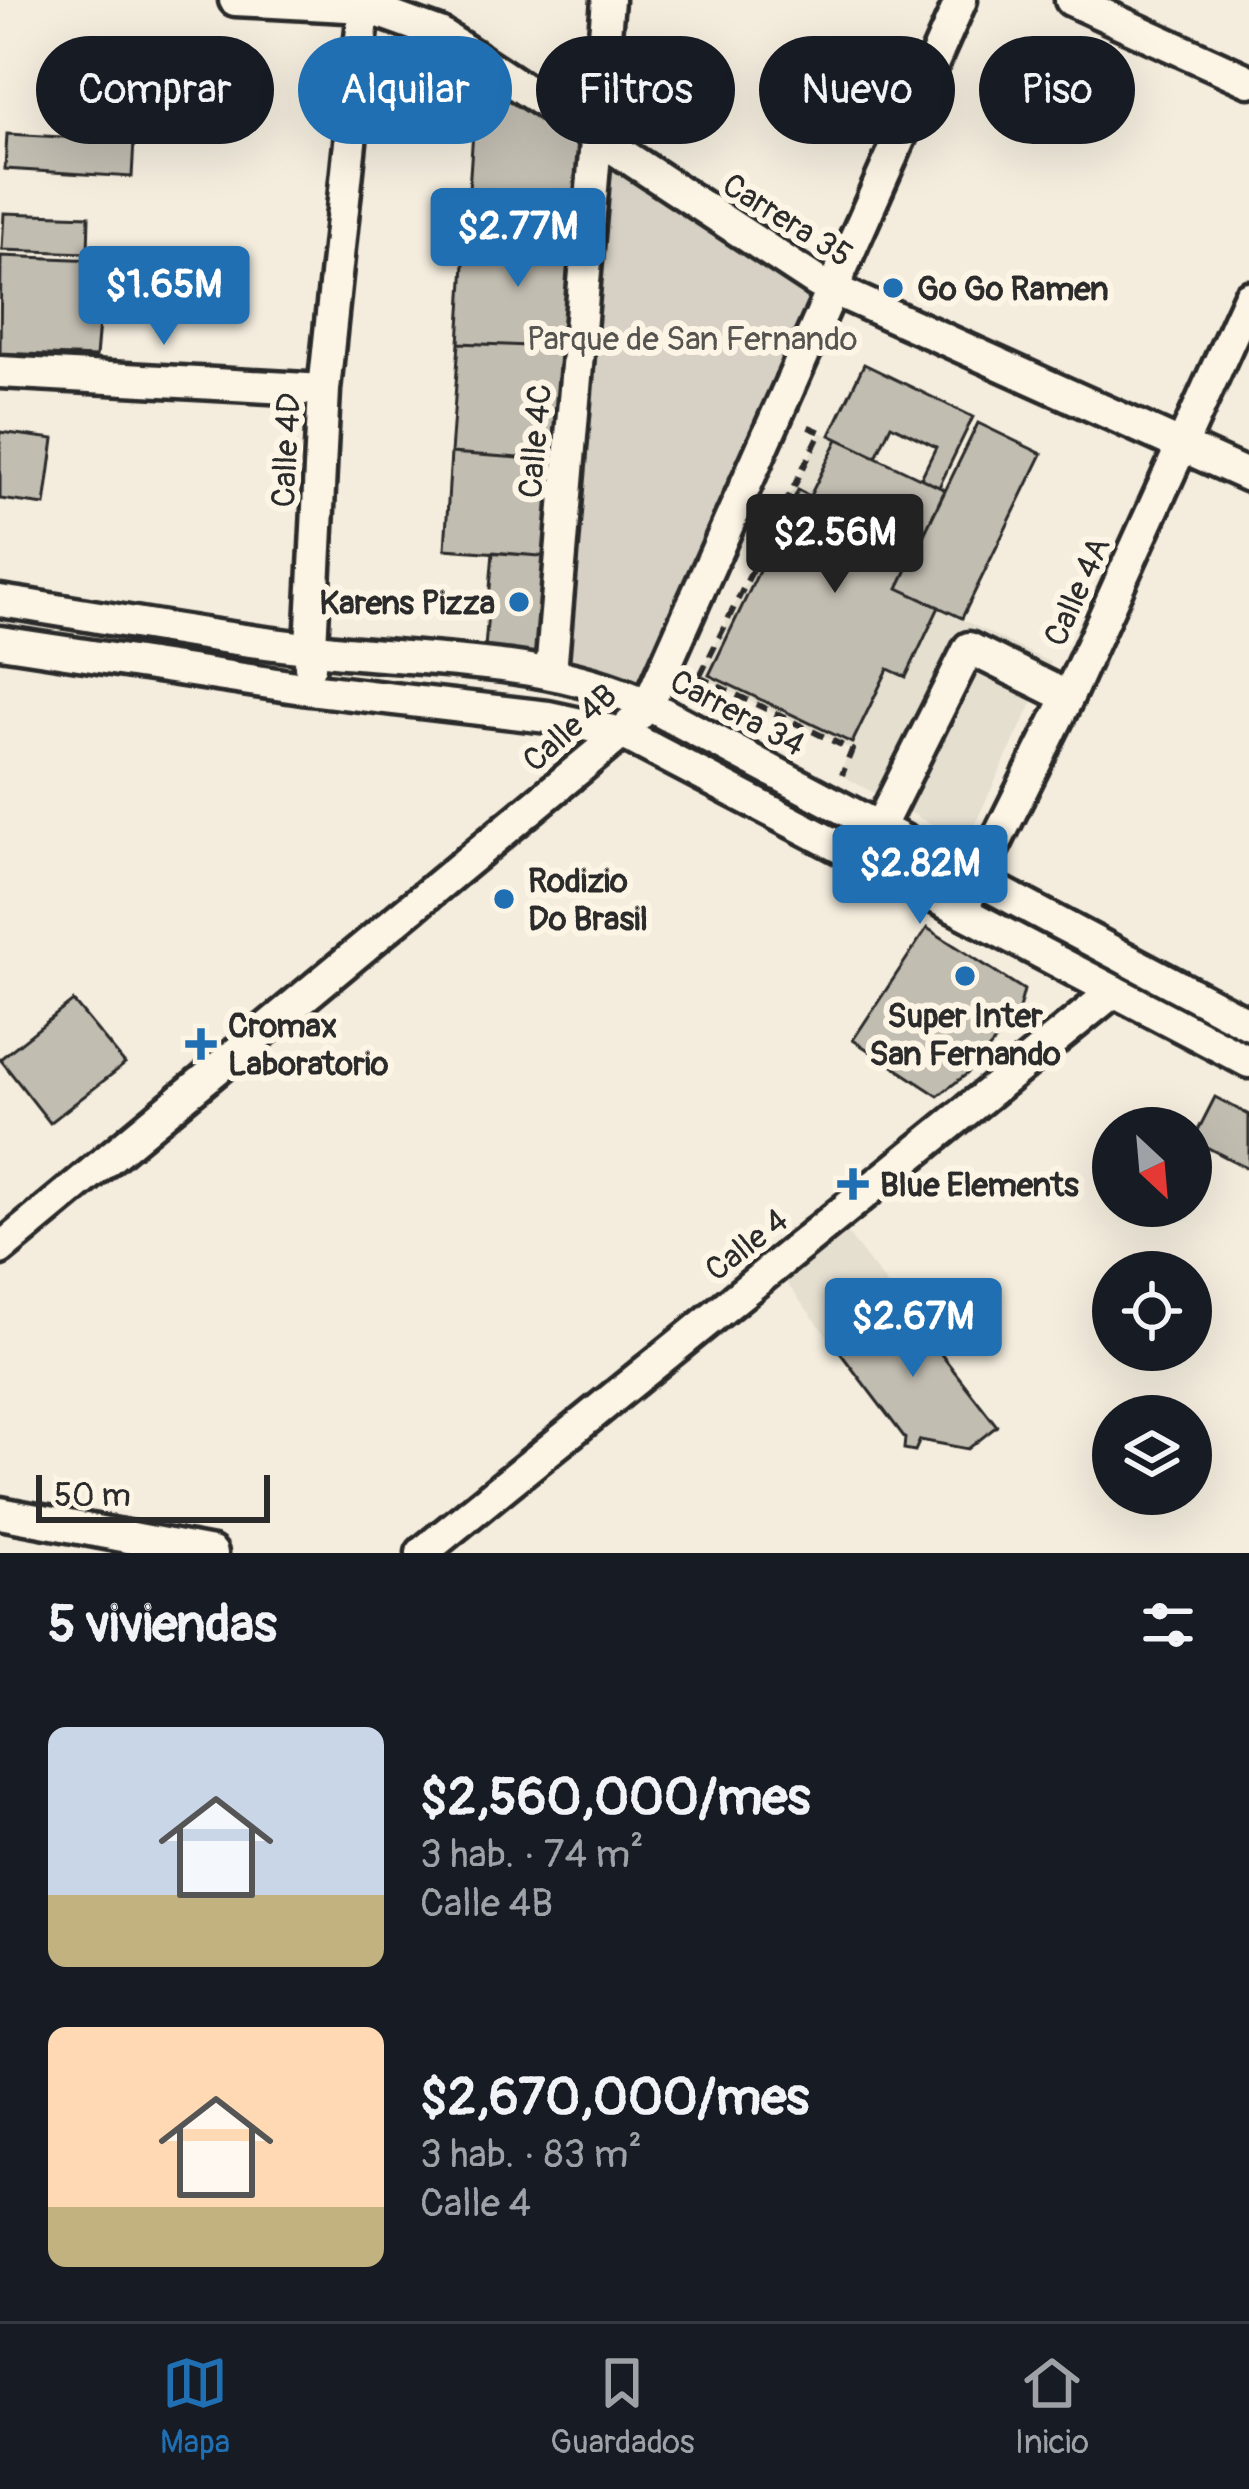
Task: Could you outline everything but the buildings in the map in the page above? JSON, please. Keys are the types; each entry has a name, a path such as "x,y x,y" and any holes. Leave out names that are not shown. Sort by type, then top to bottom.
{"street":[{"name":"Carrera 35","path":"236,0 365,3 440,34 536,100"},
{"name":"Calle 4C","path":"605,36 608,0"},
{"name":"Calle 4B","path":"0,1249 622,733 648,704 836,292 961,0"},
{"path":"1071,0 1249,81"},
{"name":"Calle 4D","path":"309,689 324,389 365,3"},
{"name":"Calle 4C","path":"550,673 595,144"},
{"name":"Carrera 35","path":"600,144 836,292 1249,476"},
{"name":"Calle 4A","path":"961,910 1068,697 1249,297"},
{"path":"0,372 324,389"},
{"name":"Carrera 34","path":"0,602 311,649 550,673 648,704 1249,1024"},
{"path":"0,642 309,689 548,718 622,733 1249,1062"},
{"path":"879,828 969,648 1068,697"},
{"name":"Calle 4","path":"422,1553 1114,991"},
{"path":"0,1513 212,1553"}],"path":[{"path":"703,700 692,694 699,677 821,432"},
{"path":"699,677 852,750"},
{"path":"715,707 724,689"}],"shaded area":[{"path":"821,432 945,490 898,588 1051,663 966,843 839,774 851,749 699,677"},
{"path":"837,1220 997,1426 968,1449 921,1440 915,1451 904,1449 905,1437 774,1267"}],"green space":[{"name":"Parque de San Fernando","path":"595,144 600,144 836,292 648,704 551,672"}],"place":[{"name":"Go Go Ramen","path":"893,288"},
{"name":"Karens Pizza","path":"519,602"},
{"name":"Rodizio Do Brasil","path":"504,899"},
{"name":"Super Inter San Fernando","path":"965,976"},
{"name":"Cromax Laboratorio","path":"201,1044"},
{"name":"Blue Elements","path":"853,1184"}]}
